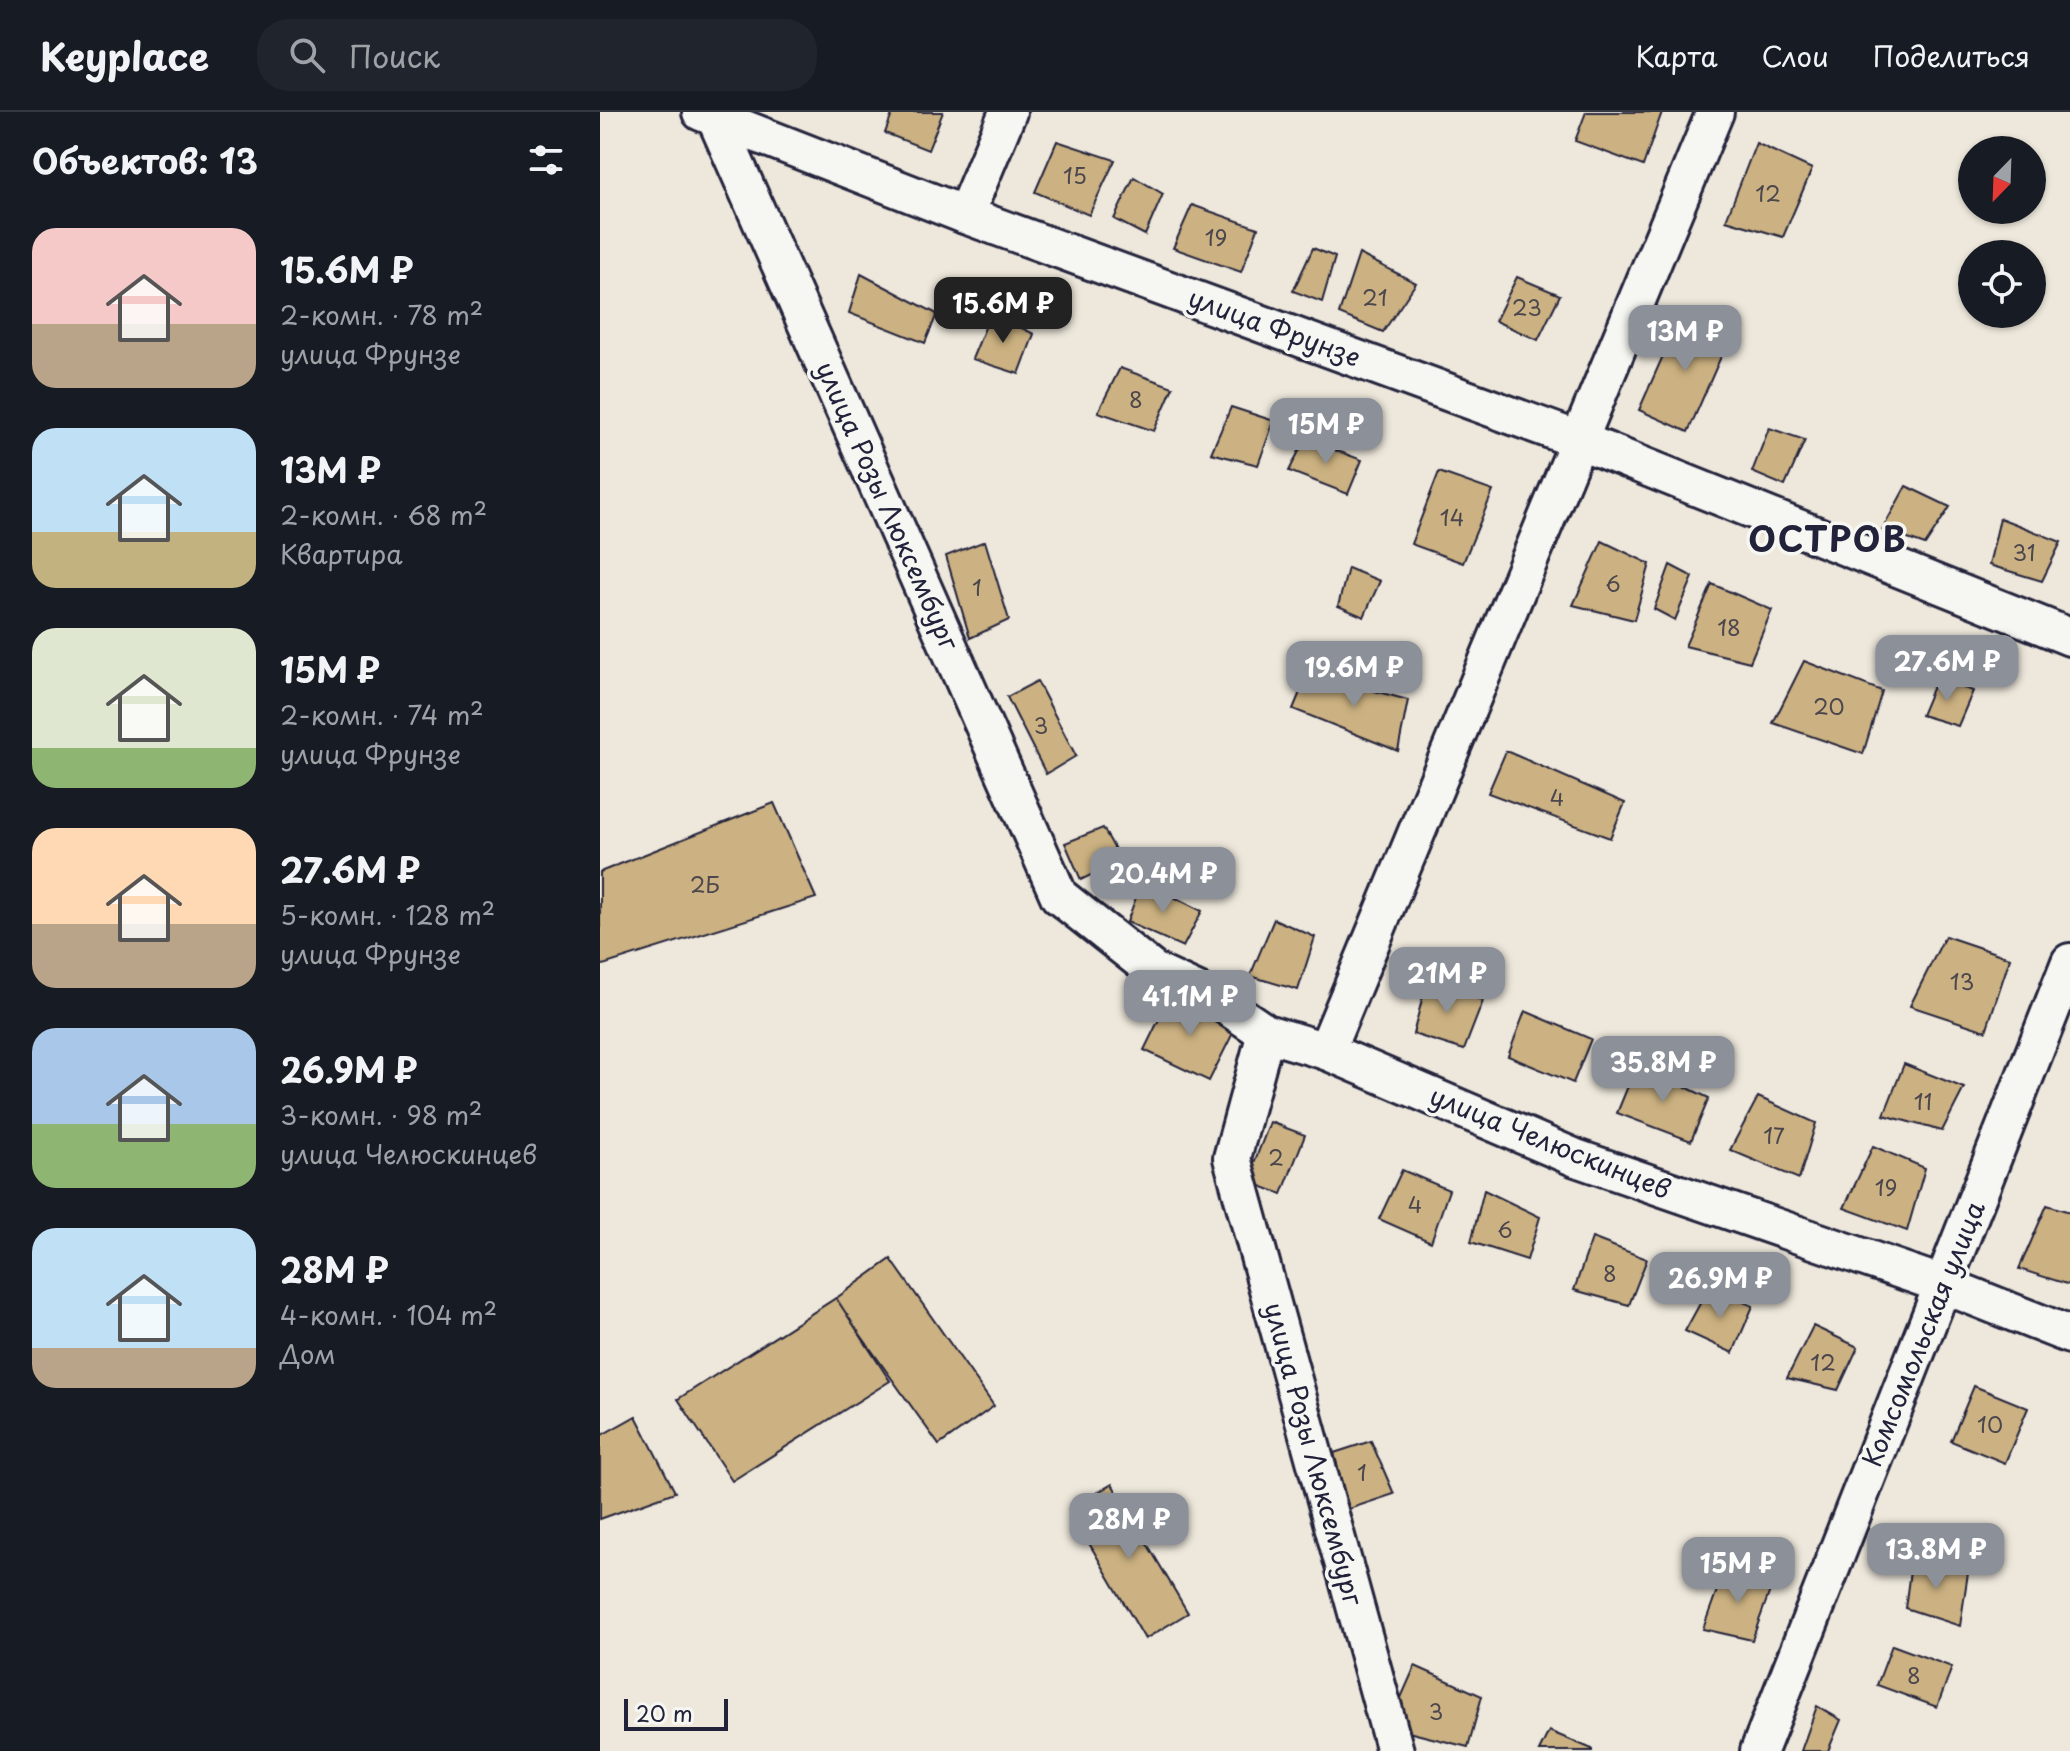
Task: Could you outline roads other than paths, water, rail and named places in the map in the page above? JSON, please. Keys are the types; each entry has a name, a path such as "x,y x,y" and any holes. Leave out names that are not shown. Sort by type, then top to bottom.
{"street":[{"path":"965,215 1008,112"},
{"path":"1326,1051 1715,112"},
{"name":"улица Фрунзе","path":"707,114 965,215 1581,441 2070,637"},
{"name":"улица Розы Люксембург","path":"707,114 1059,896"},
{"name":"улица Челюскинцев","path":"1059,896 1155,972 1222,1003 1266,1033 1326,1051 1576,1158 1944,1285 2070,1335"},
{"name":"Комсомольская улица","path":"1759,1751 2070,962"},
{"name":"улица Розы Люксембург","path":"1266,1033 1232,1158 1395,1751"}],"district":[{"name":"ОСТРОВ","path":"1828,540"}]}
